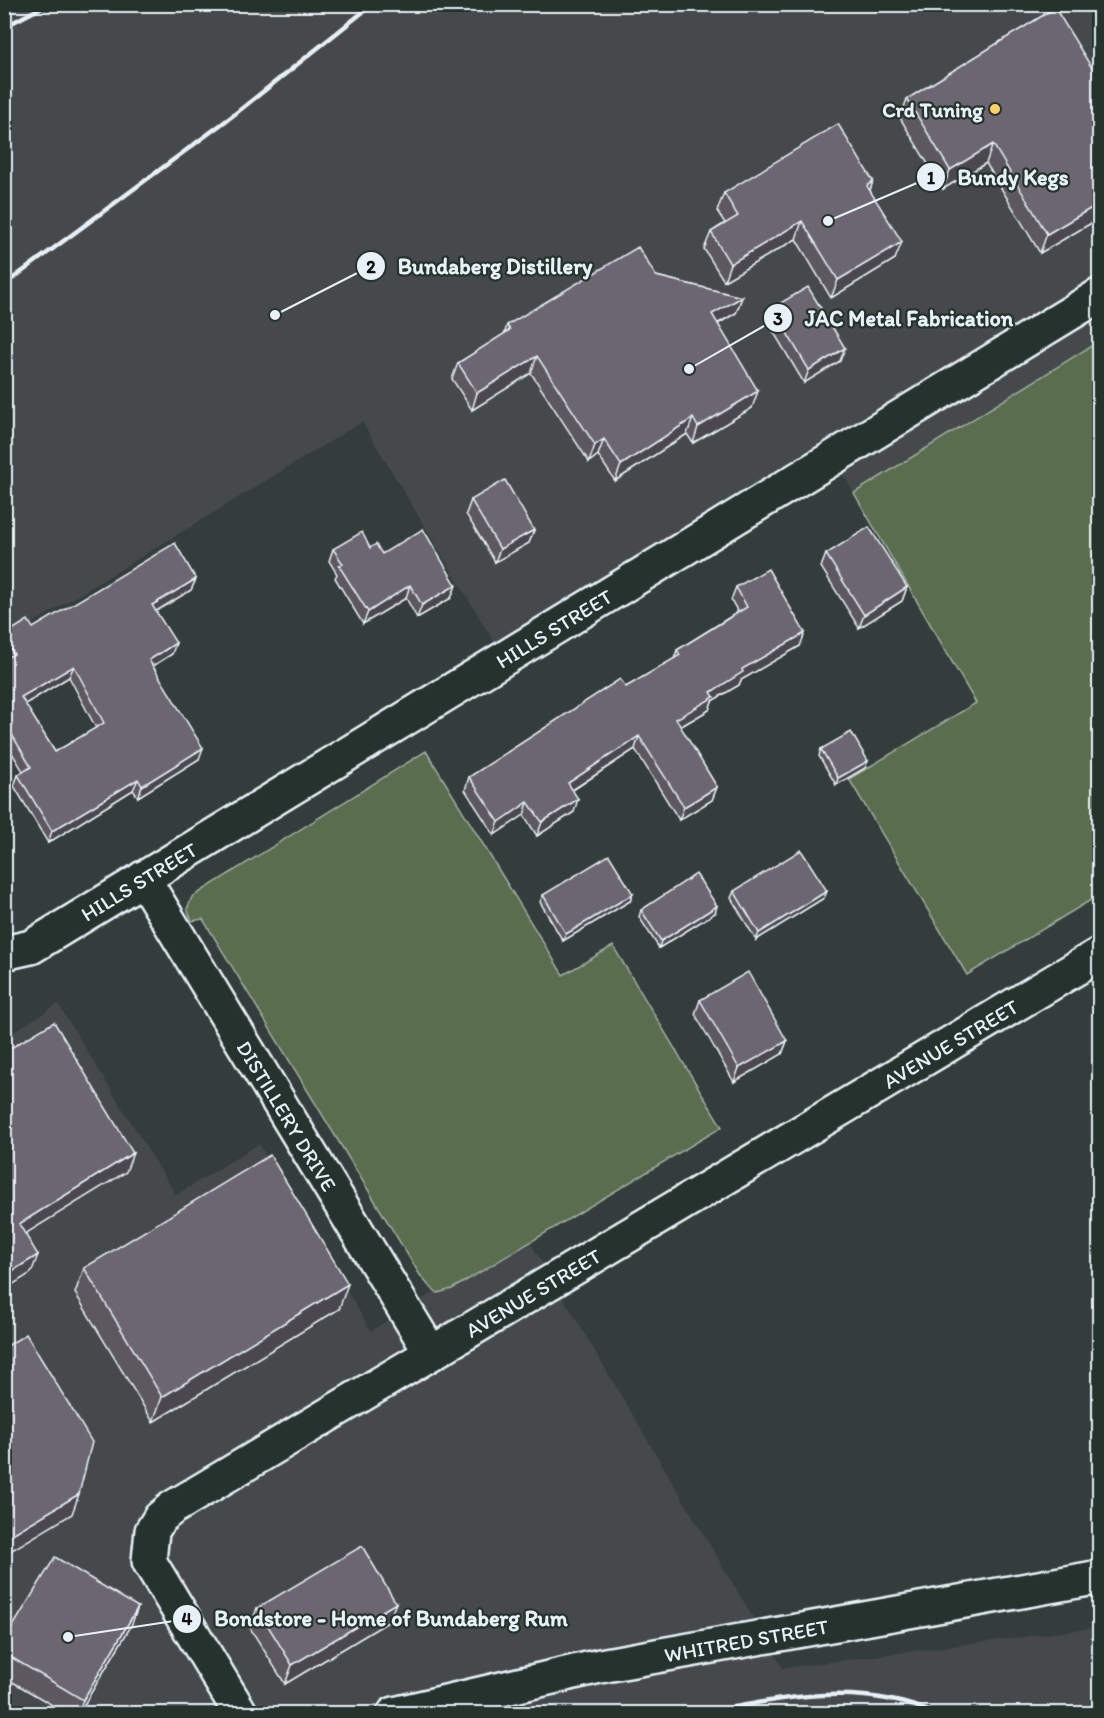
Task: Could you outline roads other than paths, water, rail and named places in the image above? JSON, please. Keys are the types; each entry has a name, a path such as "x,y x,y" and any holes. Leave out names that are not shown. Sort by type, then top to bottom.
{"street":[{"name":"HILLS STREET","path":"4,953 31,947 1100,296"},
{"name":"DISTILLERY DRIVE","path":"143,878 431,1353"},
{"name":"AVENUE STREET","path":"241,1713 149,1561 152,1531 160,1518 172,1508 1100,954"},
{"name":"WHITRED STREET","path":"394,1713 600,1666 1100,1577"}],"railway":[{"path":"4,27 48,4"},
{"path":"4,285 231,117 373,4"},
{"path":"701,1714 760,1702 819,1695 878,1697 936,1714"}],"place":[{"name":"Crd Tuning","path":"995,109"},
{"name":"Bundy Kegs","path":"828,221"},
{"name":"Bundaberg Distillery","path":"275,315"},
{"name":"JAC Metal Fabrication","path":"689,369"},
{"name":"Bondstore - Home of Bundaberg Rum","path":"68,1637"}]}
